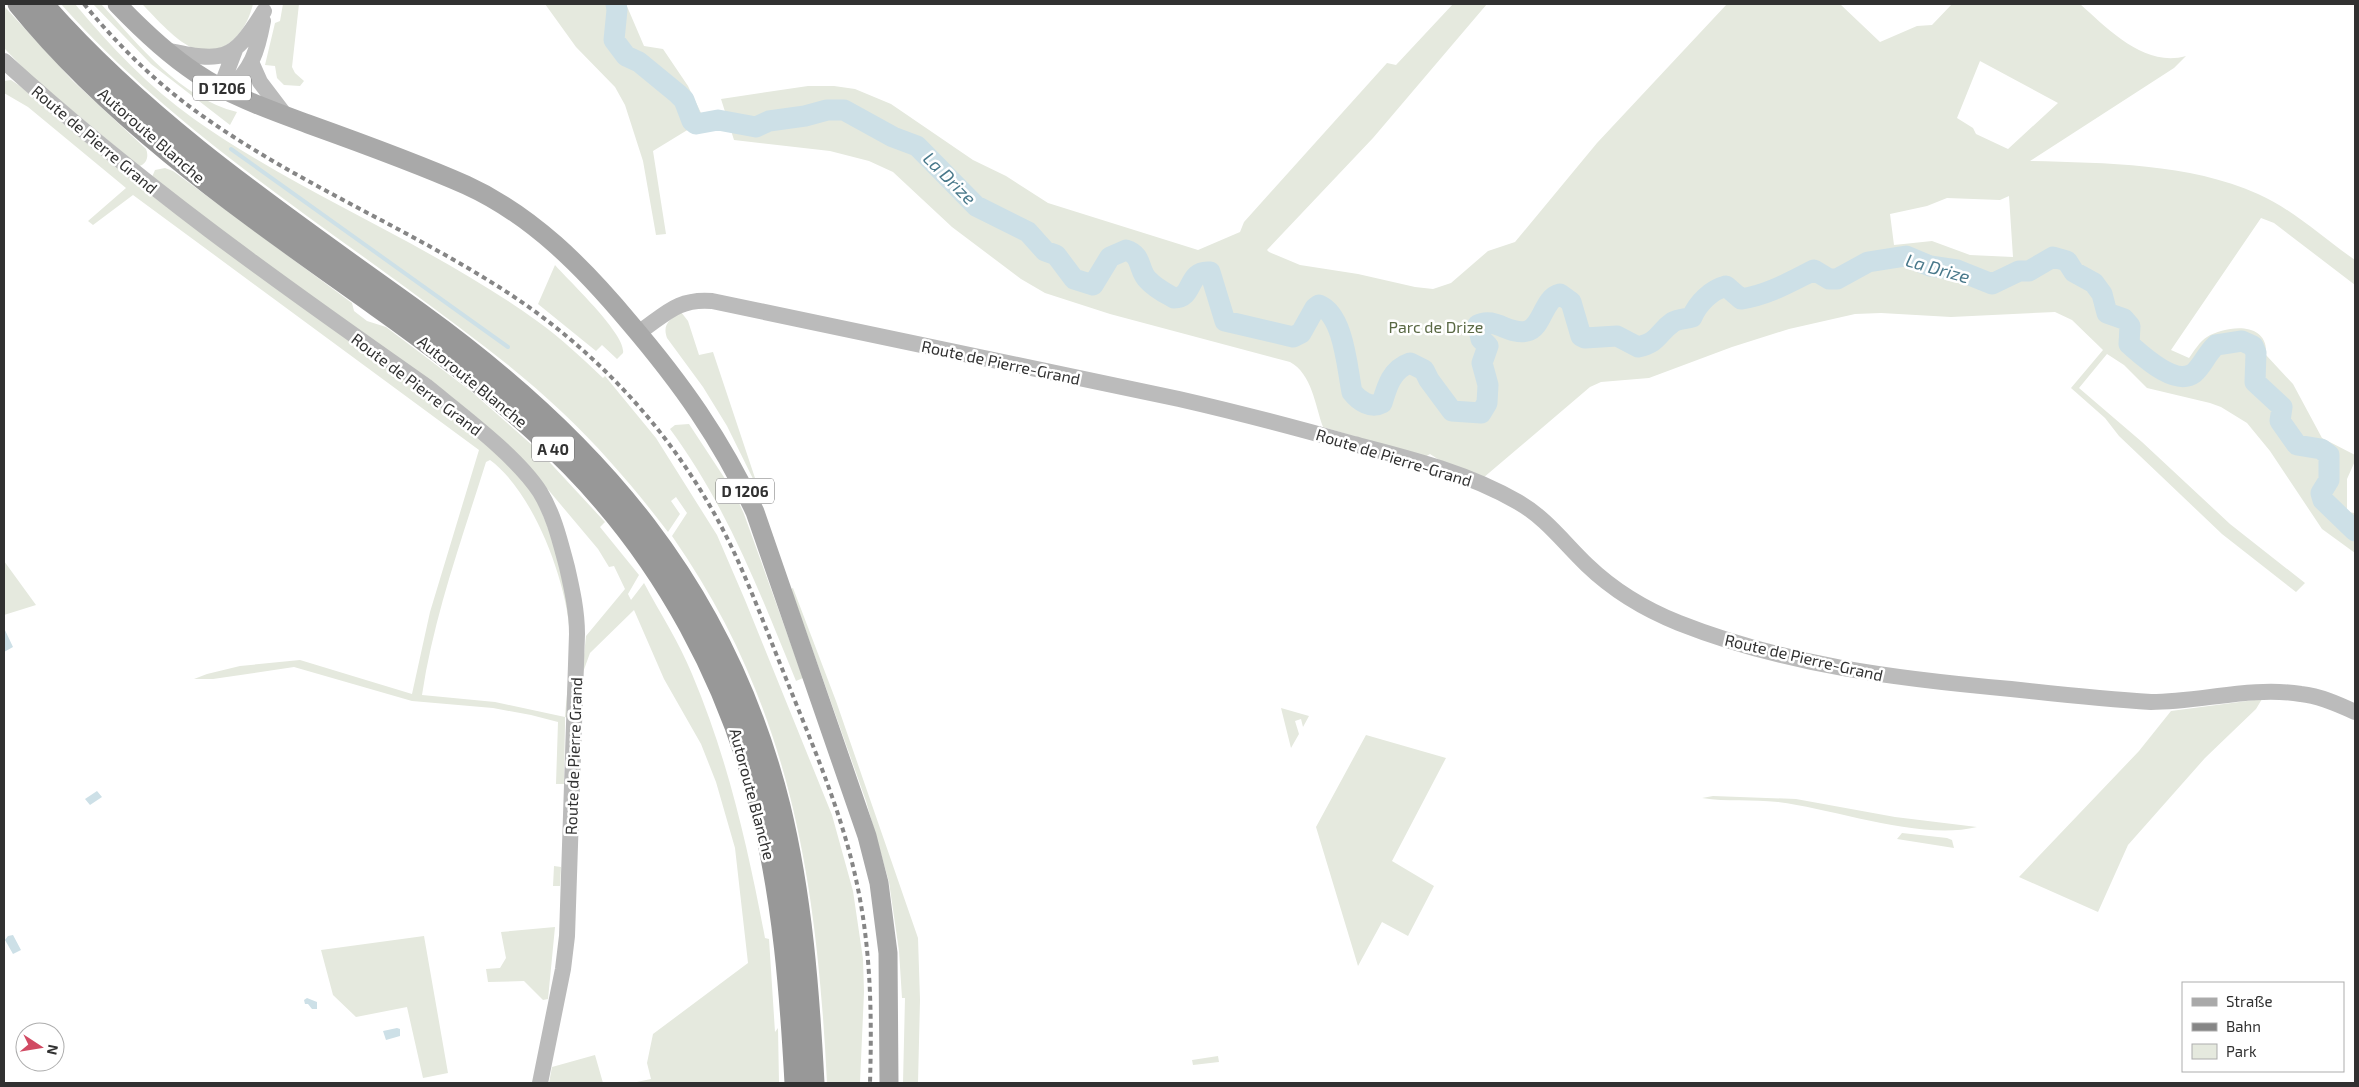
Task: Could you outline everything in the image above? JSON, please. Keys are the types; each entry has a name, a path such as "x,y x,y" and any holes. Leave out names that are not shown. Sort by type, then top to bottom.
{"highway":[{"name":"Autoroute Blanche","path":"18,4 57,49 108,99 180,162 264,226 422,340 520,418 591,487 640,549 666,586 701,649 721,692 748,764 767,838 780,917 790,1001 795,1083"},
{"name":"Autoroute Blanche","path":"44,4 70,34 115,79 196,150 278,212 424,316 540,410 599,467 650,530 679,570 718,638 747,703 768,764 786,833 799,913 807,977 814,1083"}],"main road":[{"name":"D 1206","path":"117,4 165,50 197,74 224,89 285,115 438,173 490,197 510,209 570,258 638,333 691,398 736,471 755,512 861,816 878,883 887,939 890,1001 890,1083"}],"street":[{"path":"165,50 208,58 224,56 235,50 252,31 265,8"},
{"path":"224,89 243,77 252,64 265,8"},
{"path":"224,89 235,50"},
{"name":"Route de Pierre Grand","path":"4,62 140,179 218,238 426,386 457,411 518,466 532,482 545,502 562,546 574,596 577,628 567,936 563,969 540,1083"},
{"path":"252,64 260,82 285,115"},
{"name":"Route de Pierre-Grand","path":"638,333 673,307 695,300 712,301 1248,414 1407,458 1476,482 1521,504 1553,529 1605,581 1640,604 1700,630 1794,658 1899,678 2151,702 2169,702 2266,692 2288,692 2316,697 2355,712"}],"green space":[{"path":"61,4 75,4 102,35 161,93 177,107 236,147 278,172 453,267 537,321 563,341 603,378 605,376 656,438 717,535 832,815 853,891 863,959 864,992 860,1083 827,1083 815,937 805,866 790,798 771,731 745,665 712,600 672,536 687,513 676,497 671,501 680,514 668,532 605,456 545,396 466,332 270,188 182,120 99,45"},
{"path":"93,4 101,4 162,68 179,82 197,95 216,105 237,112 230,125 151,64"},
{"path":"142,4 253,4 246,23 234,39 217,49 207,50 196,49 182,42 167,30"},
{"path":"283,4 299,4 292,67 295,73 304,81 300,86 284,85 277,78 275,66 265,65 275,23 280,21"},
{"path":"545,4 626,4 644,46 663,49 688,86 702,115 716,113 719,128 689,129 653,151 666,234 656,235 643,161 625,105 615,87 576,47"},
{"name":"Parc de Drize","path":"1453,4 1487,4 1373,138 1267,250 1269,252 1300,265 1358,274 1415,287 1433,289 1451,283 1488,251 1515,242 1597,143 1727,4 1840,4 1880,42 1917,26 1932,25 1952,4 2080,4 2115,35 2142,51 2156,56 2171,58 2186,56 2174,68 2030,161 2116,164 2175,170 2231,184 2258,194 2284,208 2355,260 2355,285 2274,223 2261,218 2171,350 2189,358 2204,339 2215,333 2235,328 2254,331 2261,336 2265,344 2266,355 2293,384 2322,438 2355,455 2355,461 2347,479 2347,512 2355,513 2355,553 2322,529 2270,451 2247,423 2221,407 2210,403 2147,388 2124,365 2107,354 2079,388 2142,442 2230,524 2305,583 2296,592 2222,534 2119,436 2105,418 2071,388 2103,350 2072,320 2055,312 1951,317 1881,313 1855,314 1789,329 1732,347 1649,378 1601,382 1590,387 1483,478 1444,463 1430,454 1425,457 1323,427 1308,382 1297,367 1290,362 1110,314 1045,293 1021,279 952,227 893,172 869,161 830,151 734,140 721,99 808,86 834,86 855,89 891,104 973,160 1006,176 1048,203 1198,250 1240,232 1244,222 1387,63 1396,65","holes":["1980,61 2058,103 2008,149 1976,134 1973,128 1957,118","2009,196 2013,257 1970,255 1932,241 1894,245 1890,214 1927,206 1947,198 2000,200"]},
{"path":"4,6 73,81 146,149 146,162 139,166 32,77 4,48"},
{"path":"11,80 20,86 152,196 420,390 479,436 521,478 538,502 556,549 571,621 570,653 568,615 563,591 546,541 521,494 506,475 490,460 486,462 441,606 422,695 495,702 565,717 564,784 556,784 558,722 493,708 412,701 294,667 213,679 194,679 240,666 300,660 412,694 430,612 479,450 133,195 93,225 88,221 126,188 28,107 4,93 4,81"},
{"path":"165,168 173,171 352,303 354,311 367,321 386,327 472,392 541,453 605,522 600,527 639,575 628,594 631,600 644,583 692,674 716,738 736,804 765,938 769,939 775,1032 778,1028 779,1083 632,1083 651,1079 647,1063 653,1034 748,963 735,848 716,782 701,744 664,679 634,610 590,653 582,675 586,636 625,589 614,566 609,567 598,549 540,480 156,183 152,177 155,170"},
{"path":"555,265 607,321 616,334 622,345 623,353 617,359 602,345 596,351 538,304"},
{"path":"681,312 688,321 699,355 713,352 760,493 727,426 703,387 667,338 666,325"},
{"path":"689,424 735,494 744,514 803,678 796,681 741,551 725,519 709,488 670,429 675,425"},
{"path":"4,561 36,605 4,615"},
{"path":"793,588 836,701 918,938 920,1000 918,1083 903,1083 905,998 902,998 899,951 889,882 866,801 791,589"},
{"path":"570,658 568,718 565,717"},
{"path":"2262,699 2256,709 2205,758 2128,845 2098,912 2019,877 2139,751 2171,711"},
{"path":"1281,708 1309,716 1303,727 1301,719 1295,721 1299,734 1291,748"},
{"path":"1366,735 1446,758 1392,861 1434,886 1408,936 1382,922 1358,966 1316,827"},
{"path":"1713,796 1796,799 1895,817 1977,827 1954,830 1930,830 1904,827 1778,802 1702,798"},
{"path":"1902,833 1947,838 1952,840 1954,848 1897,839"},
{"path":"554,866 561,867 560,886 553,886"},
{"path":"555,927 548,999 543,1000 524,981 488,982 486,969 500,968 506,958 501,932"},
{"path":"424,936 448,1073 423,1078 407,1007 356,1017 333,995 321,950"},
{"path":"595,1055 603,1083 549,1083 552,1067"},
{"path":"1218,1056 1219,1062 1193,1065 1192,1060"}],"shaded area":[{"path":"4,628 13,647 4,652"},
{"path":"97,791 102,797 90,805 85,799"},
{"path":"13,935 21,950 13,954 5,940 8,936"},
{"path":"307,998 317,1002 317,1009 312,1009 308,1004 305,1004 304,1000"},
{"path":"400,1029 400,1036 386,1040 383,1031"}],"waterway":[{"name":"La Drize","path":"616,4 614,40 626,56 639,62 684,100 692,121 696,124 718,120 756,127 769,121 805,116 827,110 844,110 893,137 917,146 976,206 1028,232 1045,251 1056,255 1074,279 1093,285 1110,257 1126,250 1138,259 1145,276 1151,283 1174,298 1185,294 1197,275 1210,272 1225,321 1293,337 1301,333 1315,308 1319,305 1334,319 1339,331 1352,392 1370,405 1382,403 1391,379 1399,369 1410,363 1424,370 1429,380 1452,411 1481,413 1487,403 1488,385 1482,363 1488,346 1481,339 1478,325 1490,323 1514,331 1527,331 1537,324 1550,301 1560,294 1571,302 1581,336 1585,338 1617,336 1638,347 1655,340 1673,322 1692,317 1706,298 1726,286 1741,299 1770,291 1814,270 1829,279 1837,279 1868,262 1906,256 1930,266 1957,270 1992,284 2019,271 2029,271 2053,257 2067,261 2074,272 2094,283 2102,294 2107,313 2124,319 2130,326 2129,344 2151,362 2169,373 2178,376 2194,373 2216,345 2242,341 2253,346 2256,353 2255,382 2282,407 2280,421 2297,445 2321,449 2329,455 2329,480 2321,493 2323,500 2355,531"},
{"path":"231,149 508,347"}],"railway":[{"path":"84,4 137,61 166,88 197,112 308,181 462,264 536,312 604,370 635,402 663,436 689,472 733,550 835,804 851,857 862,909 868,958 871,1033 870,1083"}]}
